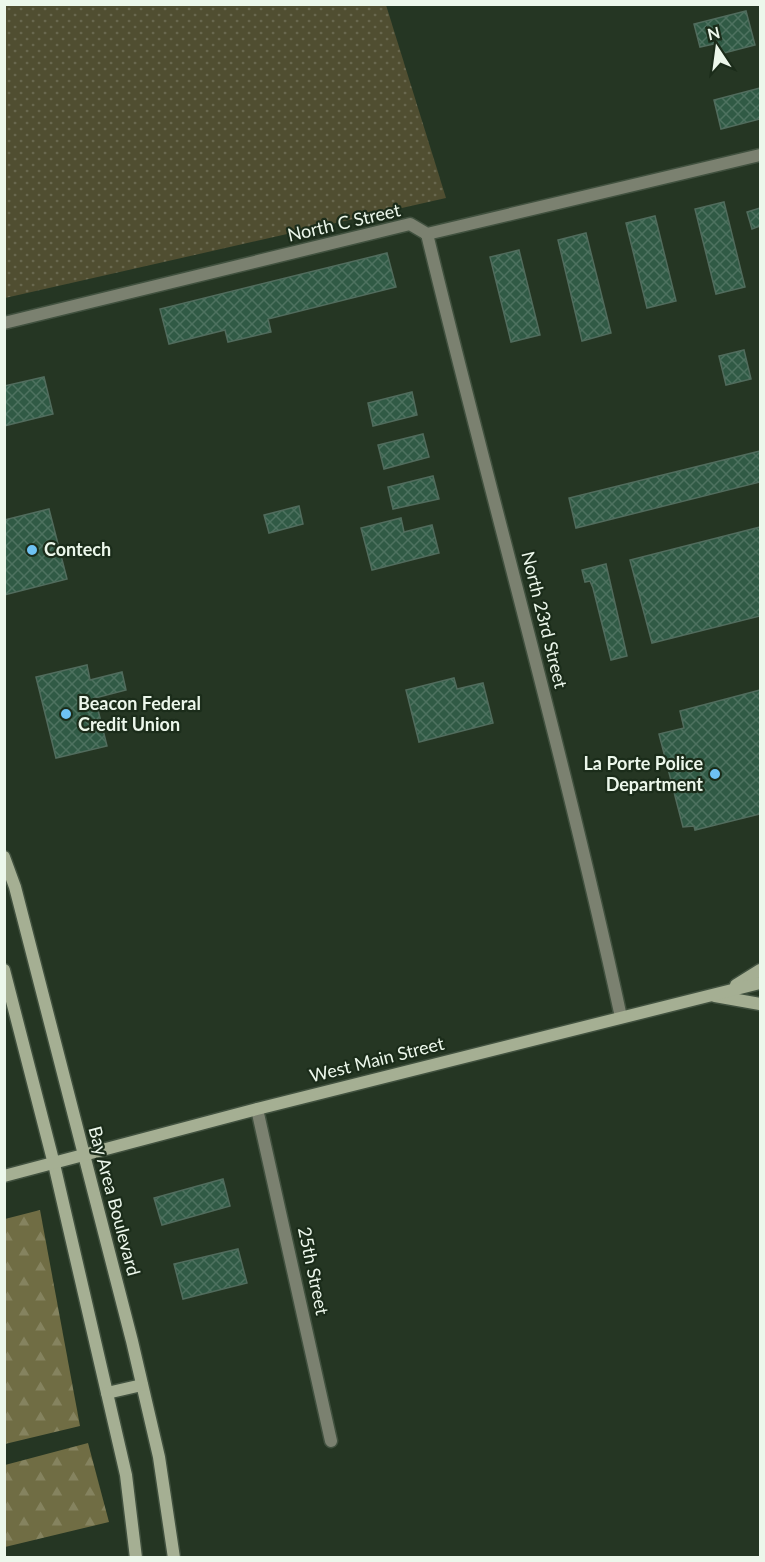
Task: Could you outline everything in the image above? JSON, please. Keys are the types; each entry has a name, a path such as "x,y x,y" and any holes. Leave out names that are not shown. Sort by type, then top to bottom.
{"main road":[{"name":"Bay Area Boulevard","path":"5,859 15,887 142,1385 159,1457 174,1557"},
{"path":"4,970 54,1164 126,1475 136,1557"},
{"path":"724,992 760,970"},
{"name":"West Main Street","path":"4,1176 257,1109 760,983"},
{"path":"711,995 760,1004"},
{"path":"107,1393 142,1385"}],"street":[{"name":"North C Street","path":"4,323 410,224 427,234 760,155"},
{"name":"North 23rd Street","path":"427,234 589,870 621,1017"},
{"name":"25th Street","path":"257,1109 331,1442"}],"shaded area":[{"path":"4,5 386,5 446,198 5,298"}],"green space":[{"path":"40,1210 80,1426 5,1444 5,1219"},
{"path":"88,1443 109,1522 5,1547 5,1465"}],"building":[{"path":"746,11 755,45 720,54 718,43 700,47 694,24"},
{"path":"760,88 760,119 721,129 714,100"},
{"path":"724,202 745,287 716,294 695,209"},
{"path":"760,208 760,226 752,229 747,212"},
{"path":"655,216 676,301 647,308 626,223"},
{"path":"586,233 611,333 582,341 558,240"},
{"path":"519,250 540,335 511,342 490,257"},
{"path":"387,253 396,287 268,319 271,332 228,342 225,330 169,344 160,309"},
{"path":"744,350 751,379 726,385 719,356"},
{"path":"44,377 53,414 4,426 4,386"},
{"path":"412,392 417,415 373,426 368,403"},
{"path":"423,434 429,457 384,469 378,445"},
{"path":"760,451 760,482 576,528 569,498"},
{"path":"433,476 439,499 393,509 388,487"},
{"path":"299,506 303,524 269,533 264,515"},
{"name":"Contech","path":"49,509 67,579 4,595 4,520"},
{"path":"401,518 404,532 432,525 439,553 372,570 361,528"},
{"path":"760,527 760,616 652,643 630,560"},
{"path":"606,564 627,656 611,660 593,588 590,581 585,582 582,570"},
{"path":"87,665 90,680 122,672 126,690 95,698 107,746 56,758 36,677"},
{"path":"454,678 457,689 483,683 493,723 419,742 406,690"},
{"name":"La Porte Police Department","path":"760,690 760,814 695,830 694,826 683,827 659,734 684,728 680,711"},
{"path":"223,1179 230,1206 162,1225 154,1198"},
{"path":"238,1249 247,1283 183,1299 174,1264"}],"place":[{"name":"Contech","path":"32,550"},
{"name":"Beacon Federal Credit Union","path":"66,714"},
{"name":"La Porte Police Department","path":"715,774"}]}
